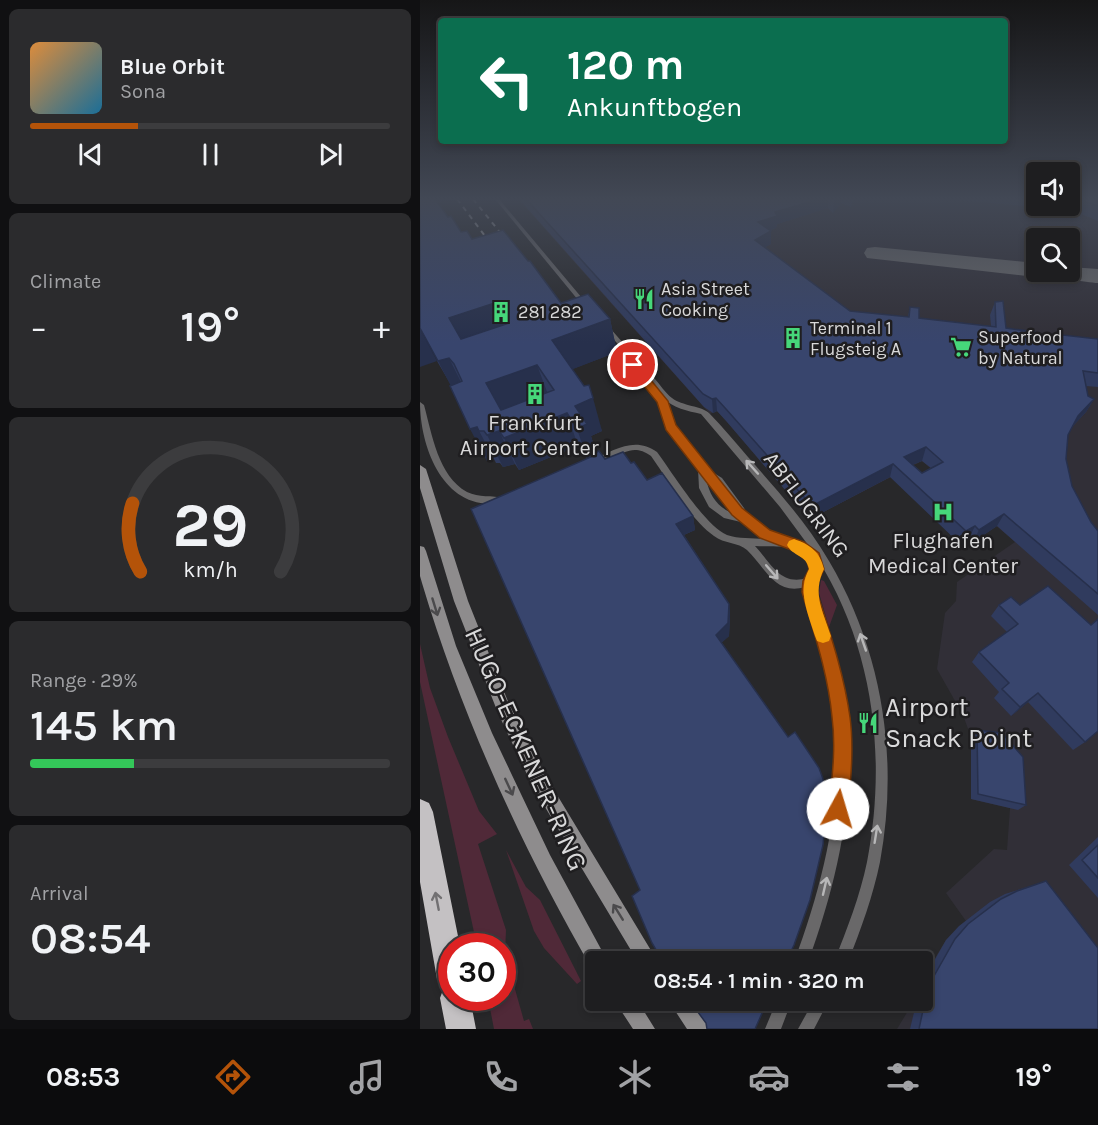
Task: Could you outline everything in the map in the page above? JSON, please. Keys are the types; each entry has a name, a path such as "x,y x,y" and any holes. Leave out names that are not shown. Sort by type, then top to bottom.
{"highway":[{"path":"420,812 443,933"},
{"path":"458,1011 461,1029"}],"street":[{"path":"536,247 662,401 670,427 702,469 719,480 746,520 765,534 799,547 813,558 817,569 810,581 810,592 837,693 843,762 836,831 824,888 805,951"},
{"name":"ABFLUGRING","path":"597,319 669,400 686,408 704,412 776,494 826,563 848,605 859,633 876,692 881,740 881,799 865,892 846,951"},
{"path":"420,405 434,452 444,475 453,488 464,496 478,501 499,501 515,497"},
{"path":"582,468 629,447 643,447 650,450 713,530 723,537 742,541 784,543"},
{"name":"HUGO-ECKENER-RING","path":"420,469 461,601 503,708 550,801 642,951"},
{"path":"702,469 701,487 717,508 734,519 746,520"},
{"path":"742,541 753,548 780,581 798,585 810,581"},
{"name":"HUGO-ECKENER-RING","path":"420,551 457,672 485,739 543,861 593,951"},
{"path":"632,1011 645,1029"},
{"path":"686,1011 700,1029"},
{"path":"773,1029 780,1011"},
{"path":"806,1029 816,1011"}],"shaded area":[{"path":"561,247 1026,247 1026,282 1080,282 1080,247 1098,247 1098,1029 897,1029 908,1011 933,1011 933,962 946,940 966,921 946,893 994,849 1007,850 1010,808 971,799 971,737 963,715 937,669 945,613 956,601 957,582 1015,542 922,461 810,519 717,411 710,414"},
{"path":"821,580 824,581 837,605 829,627 819,593"},
{"path":"420,644 430,688 448,737 479,811 497,834 478,844 506,933 474,933 420,682"},
{"path":"506,850 526,887 540,900 581,981 577,984 544,948 534,931"},
{"path":"516,993 524,1021 529,1019 533,1029 494,1029 491,1011 516,1011"}],"building":[{"path":"420,247 517,247 561,303 588,294 610,319 552,340 584,386 589,385 593,398 575,406 587,424 577,429 567,413 504,438 499,431 487,435 484,431 479,431 477,427 470,429 450,386 462,381 454,364 449,358 438,361 420,328","holes":["495,303 509,323 461,339 449,318","537,365 554,390 501,410 486,383"]},
{"path":"570,247 764,247 850,311 909,317 910,307 919,308 919,318 996,327 995,302 1003,301 1006,328 1035,332 1036,341 1056,343 1054,334 1098,339 1098,373 1083,371 1088,396 1094,399 1078,416 1068,435 1066,459 1072,486 1098,531 1098,594 1004,514 979,530 975,526 966,531 893,464 812,506 716,398 712,399 703,394","holes":["926,447 943,462 922,473 904,457"]},
{"path":"599,451 605,459 623,452 631,463 634,462 647,480 662,473 693,516 676,524 729,604 728,623 716,635 788,737 795,732 819,768 823,779 826,812 823,845 810,900 791,951 657,951 632,896 640,890 471,509 591,457 590,455"},
{"path":"1048,586 1091,625 1098,619 1098,731 1085,742 1038,693 1020,707 1002,689 1009,683 979,652 1018,624 999,605 1011,597 1020,605"},
{"path":"977,730 1002,733 1023,757 1026,805 978,794"},
{"path":"1098,845 1098,878 1082,860"},
{"path":"1046,881 1098,948 1098,1029 919,1029 923,1011 933,1011 933,978 955,939 968,924 1001,899"},
{"path":"697,1011 763,1011 755,1029 707,1029 706,1023"}],"taxiway":[{"path":"875,253 1026,269"},
{"path":"1080,274 1098,276"}],"slow traffic":[{"path":"794,545 810,554 815,562 817,569 810,581 810,592 823,636"}],"place":[{"name":"Asia Street Cooking","path":"644,299"},
{"name":"281 282","path":"501,312"},
{"name":"Terminal 1 Flugsteig A","path":"793,338"},
{"name":"Superfood by Natural","path":"961,347"},
{"name":"Frankfurt Airport Center I","path":"535,394"},
{"name":"Flughafen Medical Center","path":"943,512"},
{"name":"Airport Snack Point","path":"868,723"}],"route":[{"path":"633,365 662,401 670,427 737,512 765,534 799,547 813,558 817,569 810,581 810,592 830,660 841,717 843,762 838,809"}]}
